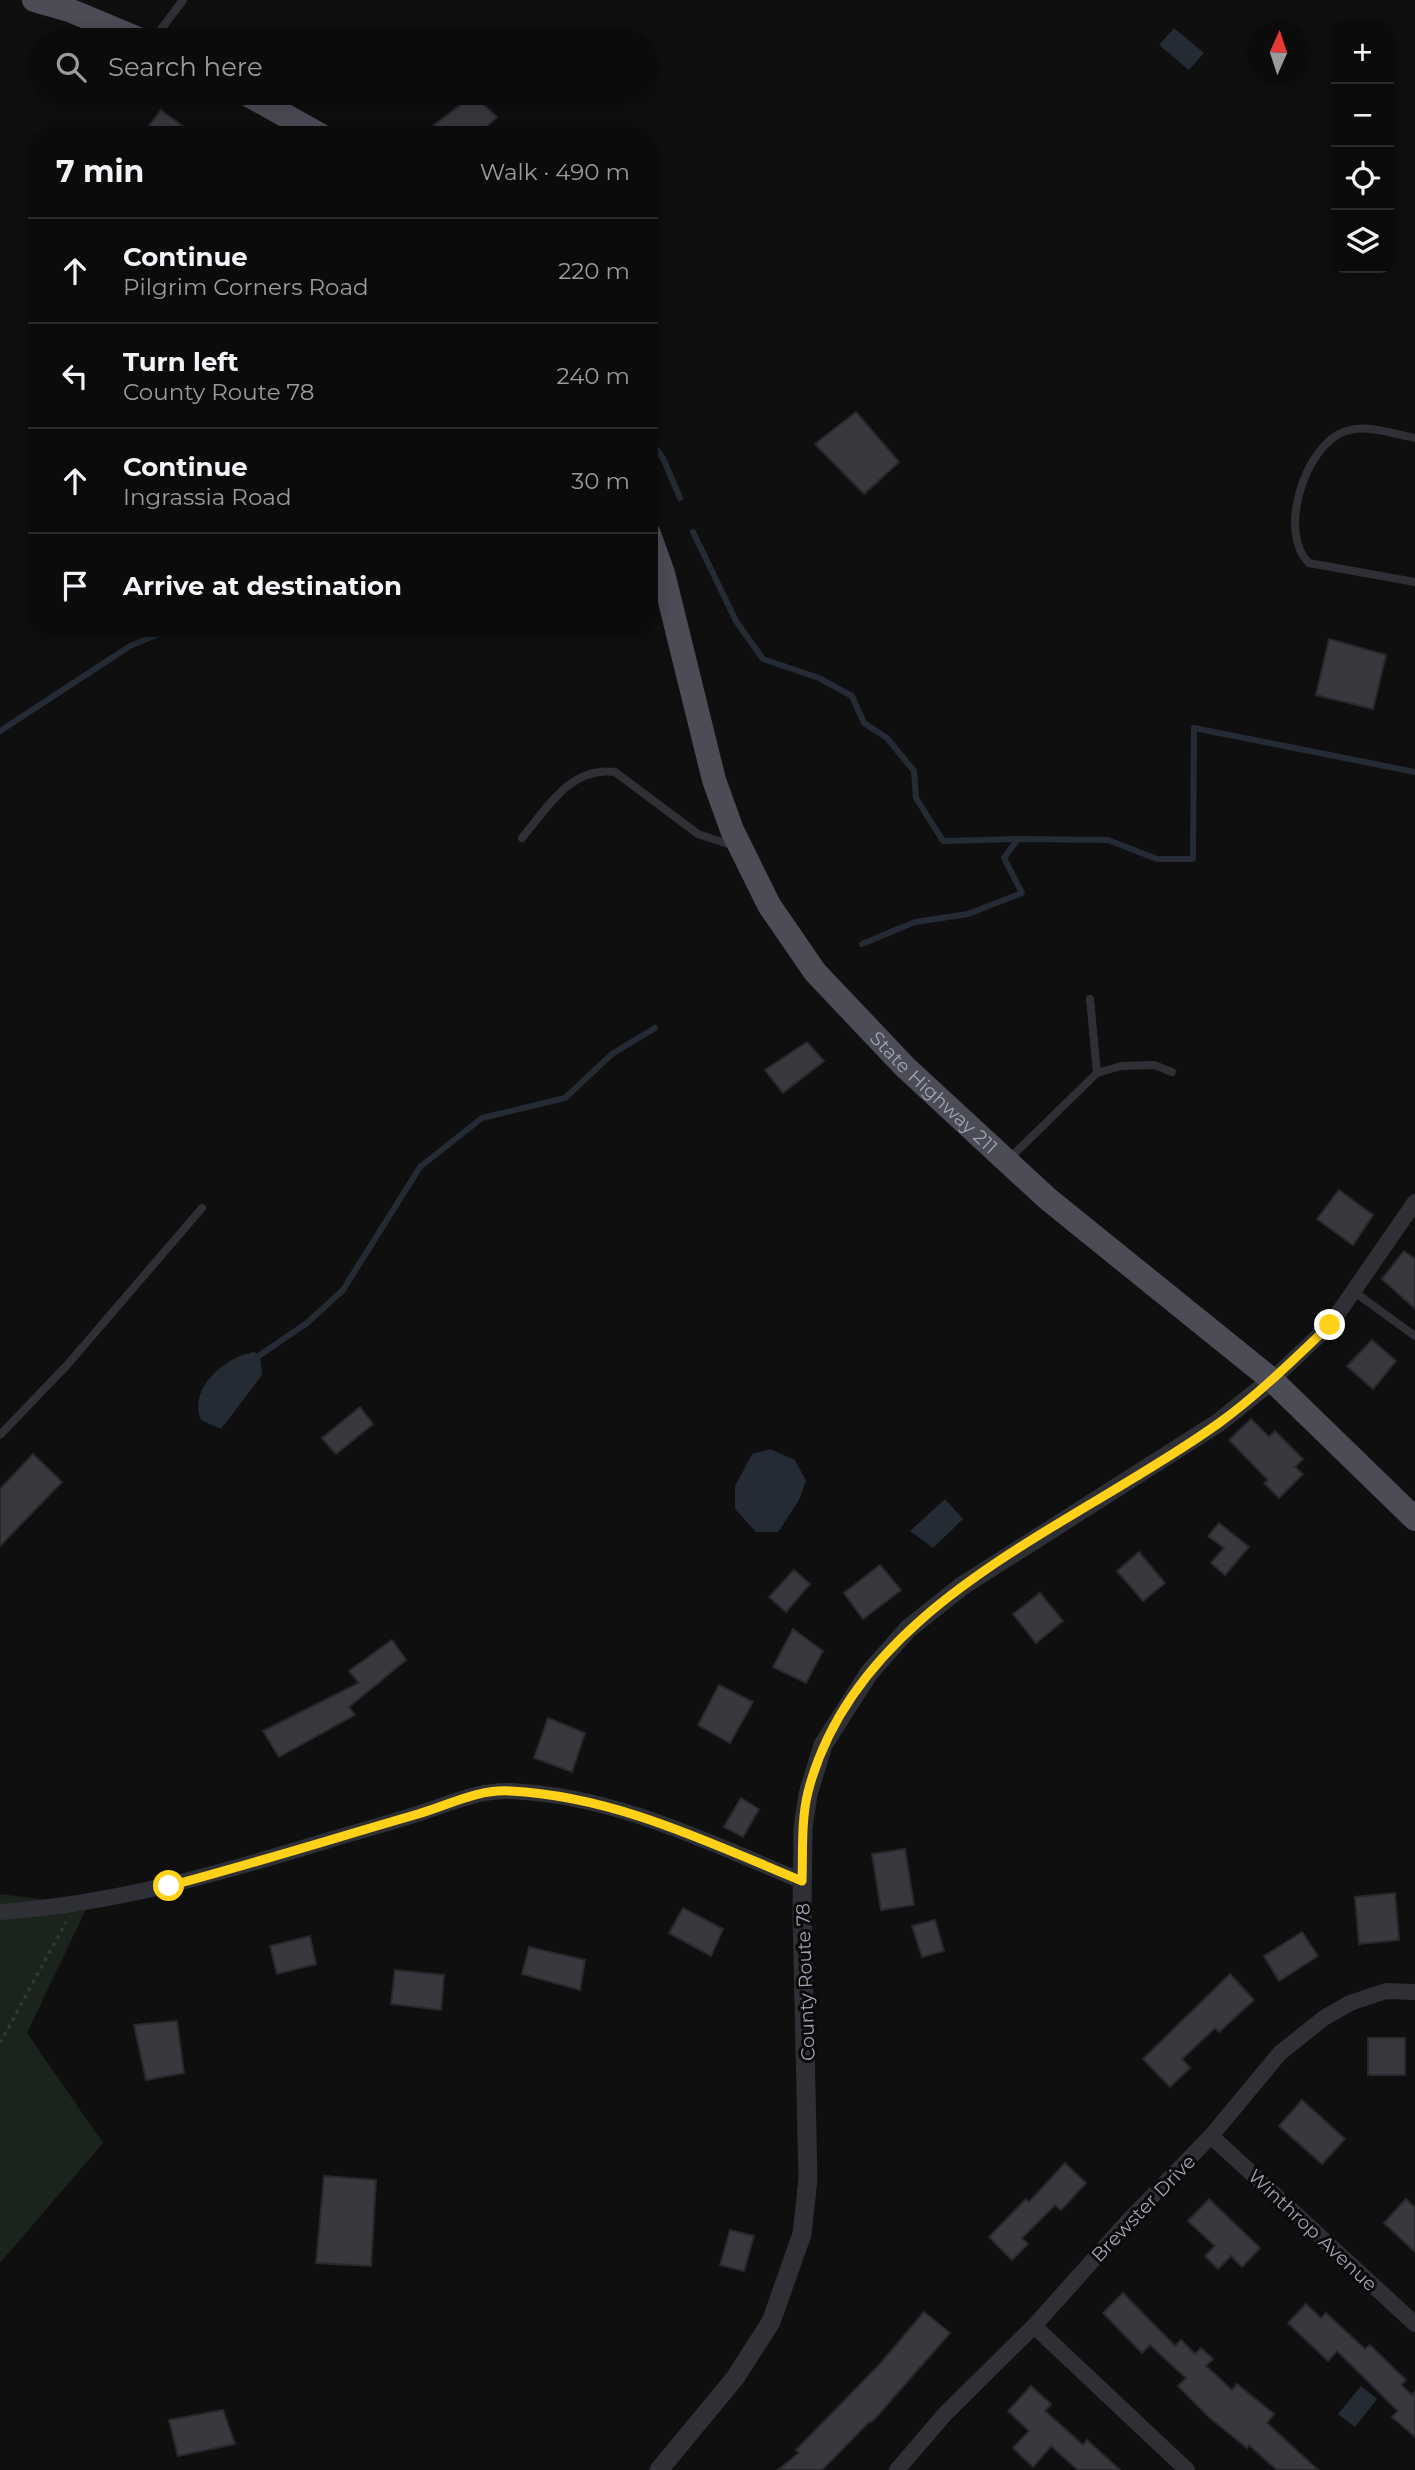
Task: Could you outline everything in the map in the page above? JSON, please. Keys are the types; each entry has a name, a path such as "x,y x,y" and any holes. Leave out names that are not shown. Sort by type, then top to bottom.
{"main road":[{"path":"34,0 69,10 112,28"},
{"path":"266,105 304,126"},
{"name":"State Highway 211","path":"658,559 714,780 740,848 769,905 816,972 905,1067 1048,1199 1272,1380 1415,1520"}],"street":[{"path":"1272,1380 1330,1325 1413,1209"},
{"name":"County Route 78","path":"659,2470 735,2378 771,2322 802,2234 808,2179 802,1881 808,1794 823,1745 869,1673 908,1629 962,1586 1219,1423 1272,1380"},
{"path":"0,1912 75,1905 169,1886 420,1813 462,1798 508,1791 611,1806 667,1825 802,1881"},
{"name":"Brewster Drive","path":"897,2470 945,2414 1034,2326 1128,2221 1211,2136 1280,2053 1324,2018 1350,2003 1385,1991 1415,1992"},
{"name":"Winthrop Avenue","path":"1211,2136 1415,2324"},
{"path":"1034,2326 1187,2470"}],"lane":[{"path":"162,28 183,0"},
{"path":"1415,438 1362,428 1344,431 1320,448 1305,472 1295,542 1298,554 1309,563 1415,582"},
{"path":"522,838 573,779 599,770 615,772 698,834 740,848"},
{"path":"1090,999 1097,1073"},
{"path":"1007,1161 1097,1073 1121,1066 1154,1065 1172,1072"},
{"path":"0,1435 68,1364 202,1208"},
{"path":"1353,1291 1415,1336"}],"path":[{"path":"0,2043 75,1905"}],"shaded area":[{"path":"1174,28 1204,53 1189,70 1159,45"},
{"path":"254,1352 260,1355 262,1375 221,1429 201,1420 198,1408 204,1386 221,1367"},
{"path":"770,1449 795,1460 806,1481 799,1500 778,1532 756,1532 735,1509 735,1486 752,1454"},
{"path":"945,1499 963,1519 933,1548 910,1531"},
{"path":"0,1894 88,1905 27,2033 103,2143 0,2263"},
{"path":"1361,2386 1377,2399 1355,2427 1338,2414"}],"building":[{"path":"460,105 484,105 497,117 488,126 434,125"},
{"path":"161,110 183,126 149,126"},
{"path":"856,412 899,462 864,494 815,444"},
{"path":"1329,639 1386,655 1373,709 1316,695"},
{"path":"807,1042 824,1061 783,1093 765,1070"},
{"path":"1339,1190 1373,1215 1353,1245 1317,1219"},
{"path":"1404,1251 1415,1259 1415,1309 1382,1279"},
{"path":"1372,1340 1396,1361 1373,1389 1347,1366"},
{"path":"360,1407 373,1424 336,1454 322,1438"},
{"path":"1251,1419 1269,1437 1275,1431 1303,1459 1295,1467 1303,1474 1279,1498 1264,1483 1268,1480 1229,1440"},
{"path":"33,1454 62,1482 0,1546 0,1489"},
{"path":"1219,1523 1249,1547 1225,1575 1211,1563 1224,1548 1208,1536"},
{"path":"1139,1552 1165,1583 1143,1601 1117,1571"},
{"path":"880,1565 901,1590 863,1619 844,1593"},
{"path":"794,1570 810,1584 786,1612 769,1597"},
{"path":"1040,1593 1063,1621 1036,1643 1013,1614"},
{"path":"793,1629 823,1651 806,1683 773,1667"},
{"path":"392,1640 406,1660 349,1707 355,1715 279,1757 263,1731 359,1683 349,1671"},
{"path":"719,1685 753,1702 730,1743 698,1725"},
{"path":"548,1718 585,1733 572,1772 534,1758"},
{"path":"741,1798 759,1809 743,1837 724,1827"},
{"path":"905,1849 914,1905 881,1910 872,1854"},
{"path":"1395,1893 1399,1940 1359,1944 1355,1897"},
{"path":"683,1908 723,1929 711,1956 669,1933"},
{"path":"935,1920 944,1951 922,1957 912,1926"},
{"path":"1302,1932 1318,1956 1279,1981 1264,1956"},
{"path":"310,1936 316,1964 277,1974 270,1946"},
{"path":"529,1947 585,1960 580,1990 522,1974"},
{"path":"395,1970 444,1975 441,2010 391,2004"},
{"path":"1230,1974 1254,2000 1219,2032 1215,2028 1182,2059 1190,2068 1170,2087 1143,2059"},
{"path":"177,2021 184,2073 146,2080 134,2025"},
{"path":"1368,2038 1405,2038 1405,2075 1368,2075"},
{"path":"1302,2100 1345,2139 1322,2164 1279,2126"},
{"path":"1065,2163 1086,2183 1061,2210 1055,2205 1022,2238 1028,2244 1012,2260 989,2237 1026,2199 1029,2202"},
{"path":"324,2176 376,2180 371,2266 316,2263"},
{"path":"1209,2199 1260,2248 1242,2267 1231,2256 1218,2269 1205,2256 1215,2246 1188,2221"},
{"path":"1406,2199 1415,2208 1415,2252 1384,2223"},
{"path":"730,2230 754,2236 744,2271 720,2265"},
{"path":"1123,2293 1175,2346 1181,2340 1195,2354 1201,2348 1213,2359 1206,2366 1232,2390 1237,2384 1274,2414 1267,2423 1318,2470 1277,2470 1249,2445 1247,2448 1210,2418 1178,2386 1186,2378 1150,2345 1142,2353 1103,2313"},
{"path":"1306,2304 1321,2318 1326,2313 1365,2349 1370,2345 1406,2380 1401,2385 1412,2395 1415,2391 1415,2437 1392,2417 1398,2411 1337,2351 1328,2361 1288,2323"},
{"path":"924,2312 950,2333 872,2422 870,2421 822,2470 778,2470 799,2453 796,2450 880,2364"},
{"path":"1031,2386 1051,2404 1045,2411 1083,2445 1087,2440 1120,2470 1078,2470 1051,2446 1033,2467 1013,2448 1029,2431 1008,2411"},
{"path":"223,2410 235,2444 178,2456 169,2420"}],"waterway":[{"path":"658,451 680,498"},
{"path":"693,532 736,621 763,659 819,678 852,696 864,723 887,738 914,771 916,798 943,841 1018,839"},
{"path":"0,731 130,646 152,637"},
{"path":"862,944 915,922 968,914 1022,893 1004,858 1018,839 1108,840 1157,859 1193,859 1194,728 1415,772"},
{"path":"260,1355 307,1323 343,1290 420,1167 482,1118 565,1098 612,1054 655,1028"}],"route":[{"path":"169,1886 420,1813 462,1798 480,1793 508,1791 611,1806 667,1825 802,1881 803,1828 808,1794 823,1745 869,1673 908,1629 962,1586 1219,1423 1272,1380 1330,1325"}]}
